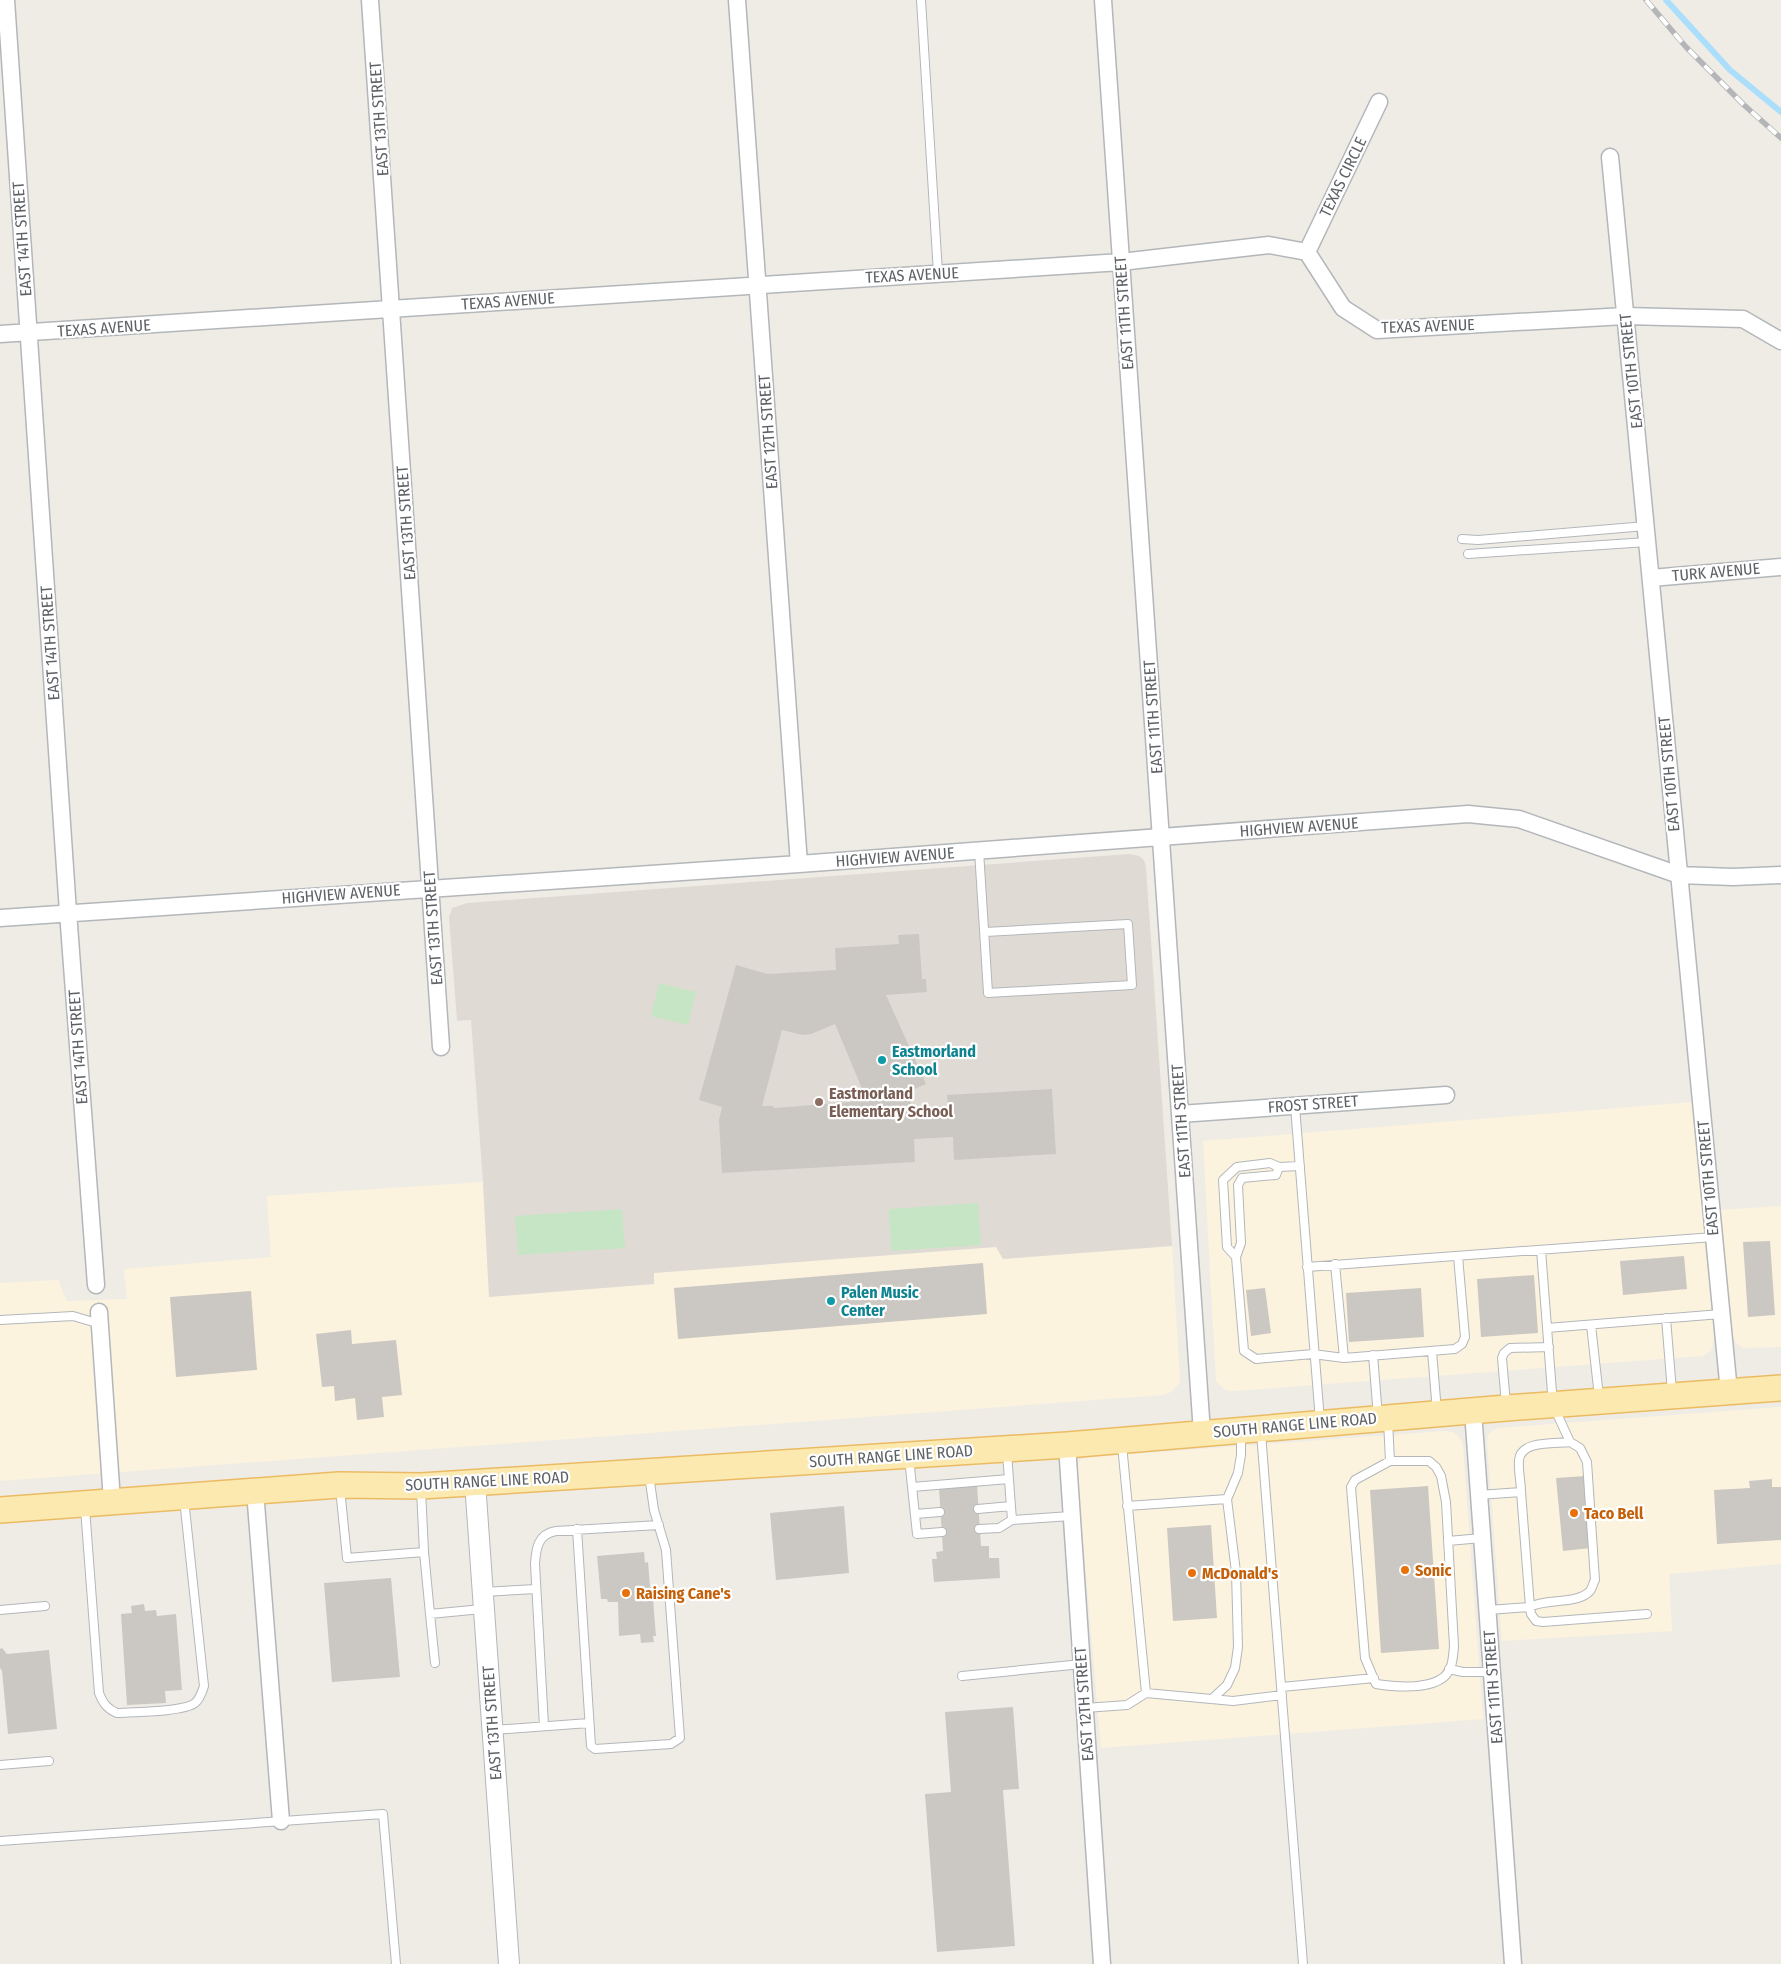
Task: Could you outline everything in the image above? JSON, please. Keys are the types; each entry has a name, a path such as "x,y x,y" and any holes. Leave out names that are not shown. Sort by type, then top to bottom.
{"main road":[{"name":"SOUTH RANGE LINE ROAD","path":"0,1510 339,1485 421,1486 1068,1445 1506,1408 1781,1388"}],"street":[{"name":"EAST 14TH STREET","path":"6,0 68,912 96,1285"},
{"name":"EAST 13TH STREET","path":"370,0 441,1047"},
{"name":"EAST 12TH STREET","path":"737,0 799,864"},
{"name":"EAST 11TH STREET","path":"1103,0 1202,1433"},
{"name":"TEXAS CIRCLE","path":"1307,252 1379,102"},
{"name":"EAST 10TH STREET","path":"1610,157 1729,1392"},
{"name":"TEXAS AVENUE","path":"0,334 1120,262 1269,245 1307,252 1343,308 1377,330 1625,316 1743,319 1781,341"},
{"name":"TURK AVENUE","path":"1650,578 1781,567"},
{"name":"HIGHVIEW AVENUE","path":"0,918 799,864 1468,814 1519,819 1679,875 1733,878 1781,875"},
{"name":"FROST STREET","path":"1180,1114 1446,1094"},
{"path":"99,1318 112,1501"},
{"name":"EAST 11TH STREET","path":"1473,1411 1514,1964"},
{"name":"EAST 12TH STREET","path":"1068,1445 1071,1516 1102,1964"},
{"name":"EAST 13TH STREET","path":"475,1482 509,1964"},
{"path":"255,1491 281,1822"}],"lane":[{"path":"921,0 938,273"},
{"path":"1462,539 1647,534"},
{"path":"1468,554 1647,534"},
{"path":"979,851 988,993 1132,985 1128,924 985,932"},
{"path":"1295,1106 1313,1354 1320,1423"},
{"path":"1236,1257 1227,1247 1223,1180 1237,1167 1270,1163 1279,1168 1300,1166"},
{"path":"1279,1168 1276,1175 1242,1178 1238,1185 1241,1243 1236,1257 1244,1350 1256,1359 1313,1354 1344,1358 1455,1349 1462,1344 1465,1338 1458,1256"},
{"path":"1307,1267 1714,1237"},
{"path":"1488,1610 1530,1607 1537,1603 1576,1599 1590,1591 1594,1580 1587,1462 1580,1448 1570,1442 1553,1405 1542,1250"},
{"path":"1336,1264 1344,1358"},
{"path":"1547,1328 1721,1314"},
{"path":"0,1320 73,1316 99,1318"},
{"path":"1666,1318 1672,1396"},
{"path":"1591,1325 1599,1402"},
{"path":"1506,1408 1502,1358 1504,1353 1510,1348 1549,1347"},
{"path":"1432,1351 1437,1414"},
{"path":"1373,1356 1390,1462"},
{"path":"1212,1699 1227,1685 1235,1668 1238,1647 1236,1572 1227,1499 1238,1474 1241,1455 1251,1429"},
{"path":"1251,1429 1282,1687 1303,1964"},
{"path":"1121,1440 1146,1693"},
{"path":"1570,1442 1529,1446 1523,1450 1519,1459 1531,1614 1536,1621 1543,1622 1647,1614"},
{"path":"1007,1448 1012,1520"},
{"path":"909,1455 917,1534 942,1532"},
{"path":"1429,1461 1436,1467 1443,1484 1448,1541 1454,1646 1452,1663 1446,1676 1435,1682 1400,1687 1376,1684 1366,1658 1351,1487 1355,1480 1390,1462 1429,1461"},
{"path":"577,1529 591,1746 595,1749 671,1744 680,1738 666,1550 652,1501 649,1471"},
{"path":"912,1486 1009,1479"},
{"path":"339,1485 347,1558 424,1552"},
{"path":"421,1486 424,1552 435,1663"},
{"path":"1479,1495 1522,1492"},
{"path":"85,1503 99,1693 103,1703 110,1711 117,1713 188,1707 196,1703 202,1694 204,1686 184,1496"},
{"path":"1127,1506 1227,1499"},
{"path":"978,1508 1011,1506"},
{"path":"915,1514 940,1512"},
{"path":"979,1529 999,1528 1012,1520 1071,1516"},
{"path":"544,1726 535,1564 536,1550 541,1538 549,1532 659,1525"},
{"path":"1448,1541 1482,1538"},
{"path":"430,1614 536,1589"},
{"path":"0,1610 45,1606"},
{"path":"962,1676 1082,1664"},
{"path":"1449,1669 1463,1672 1492,1672"},
{"path":"1282,1687 1374,1678"},
{"path":"1085,1708 1126,1705 1146,1693 1233,1700 1282,1695"},
{"path":"493,1730 589,1724"},
{"path":"0,1766 48,1761"},
{"path":"0,1840 383,1814 396,1964"}],"shaded area":[{"name":"Eastmorland Elementary School","path":"1129,854 1139,856 1144,860 1146,867 1172,1246 1003,1259 996,1247 654,1273 654,1284 489,1297 471,1020 457,1021 449,917 452,908 467,903"},
{"path":"1692,1102 1714,1334 1713,1345 1710,1351 1703,1356 1234,1391 1225,1390 1216,1381 1203,1141"},
{"path":"483,1182 489,1297 654,1284 654,1273 997,1247 1004,1259 1172,1246 1180,1382 1171,1392 1163,1395 0,1481 0,1283 58,1280 67,1301 127,1299 124,1269 271,1257 267,1196"},
{"path":"1781,1206 1781,1347 1743,1348 1735,1342 1732,1336 1720,1210"},
{"path":"1781,1407 1781,1564 1669,1574 1672,1631 1502,1641 1487,1441 1488,1435 1492,1431 1498,1428"},
{"path":"1445,1431 1453,1432 1457,1435 1462,1441 1463,1447 1483,1719 1101,1748 1077,1469 1082,1459"}],"green space":[{"path":"659,983 696,992 688,1025 651,1016"},
{"path":"978,1203 981,1245 891,1251 889,1209"},
{"path":"622,1209 625,1248 518,1255 515,1216"}],"building":[{"name":"Eastmorland School","path":"919,934 922,979 926,979 927,992 886,995 926,1084 910,1091 911,1108 948,1106 947,1095 1052,1089 1056,1154 954,1160 953,1137 914,1139 915,1162 722,1173 719,1120 722,1107 699,1100 736,965 768,974 836,970 835,948 899,944 898,935","holes":["835,1024 865,1096 851,1102 775,1108 772,1106 762,1106 782,1030 803,1035 811,1034"]},
{"path":"1770,1241 1775,1315 1748,1317 1743,1242"},
{"path":"1684,1256 1687,1289 1623,1295 1620,1261"},
{"name":"Palen Music Center","path":"983,1263 987,1314 678,1339 674,1288"},
{"path":"1534,1275 1538,1333 1481,1337 1477,1279"},
{"path":"1265,1288 1271,1333 1251,1336 1246,1290"},
{"path":"1421,1288 1424,1337 1349,1342 1346,1293"},
{"path":"251,1291 257,1370 176,1377 170,1297"},
{"path":"351,1330 352,1344 396,1340 402,1395 382,1397 384,1417 357,1420 355,1398 335,1401 334,1386 322,1387 316,1334"},
{"name":"Taco Bell","path":"1585,1476 1591,1548 1563,1551 1556,1478"},
{"path":"1772,1479 1772,1487 1781,1487 1781,1540 1717,1544 1714,1490 1750,1488 1749,1481"},
{"path":"977,1485 981,1546 989,1546 989,1558 999,1558 1000,1578 934,1582 932,1559 937,1559 936,1552 943,1551 939,1488"},
{"name":"Sonic","path":"1428,1486 1439,1649 1381,1653 1370,1490"},
{"path":"844,1506 849,1573 776,1580 770,1513"},
{"name":"McDonald's","path":"1211,1525 1217,1618 1173,1621 1167,1528"},
{"name":"Raising Cane's","path":"644,1552 645,1563 648,1562 650,1587 652,1587 656,1636 653,1636 654,1642 641,1643 640,1634 619,1636 618,1602 608,1602 607,1599 601,1599 597,1556"},
{"path":"391,1578 400,1677 332,1682 324,1583"},
{"path":"144,1604 145,1611 156,1610 157,1616 176,1614 182,1690 165,1691 166,1703 127,1705 121,1614 132,1613 131,1606"},
{"path":"2,1648 7,1654 49,1650 57,1729 8,1734 2,1671 0,1668 0,1649"},
{"path":"1013,1707 1019,1789 1003,1790 1015,1946 937,1952 925,1794 951,1792 945,1712"}],"waterway":[{"path":"1666,0 1730,70 1781,112"}],"railway":[{"path":"1646,0 1686,47 1744,105 1781,138"}],"place":[{"name":"Eastmorland School","path":"882,1060"},
{"name":"Eastmorland Elementary School","path":"819,1102"},
{"name":"Palen Music Center","path":"831,1301"},
{"name":"Taco Bell","path":"1574,1513"},
{"name":"Sonic","path":"1405,1570"},
{"name":"McDonald's","path":"1192,1573"},
{"name":"Raising Cane's","path":"626,1593"}]}
